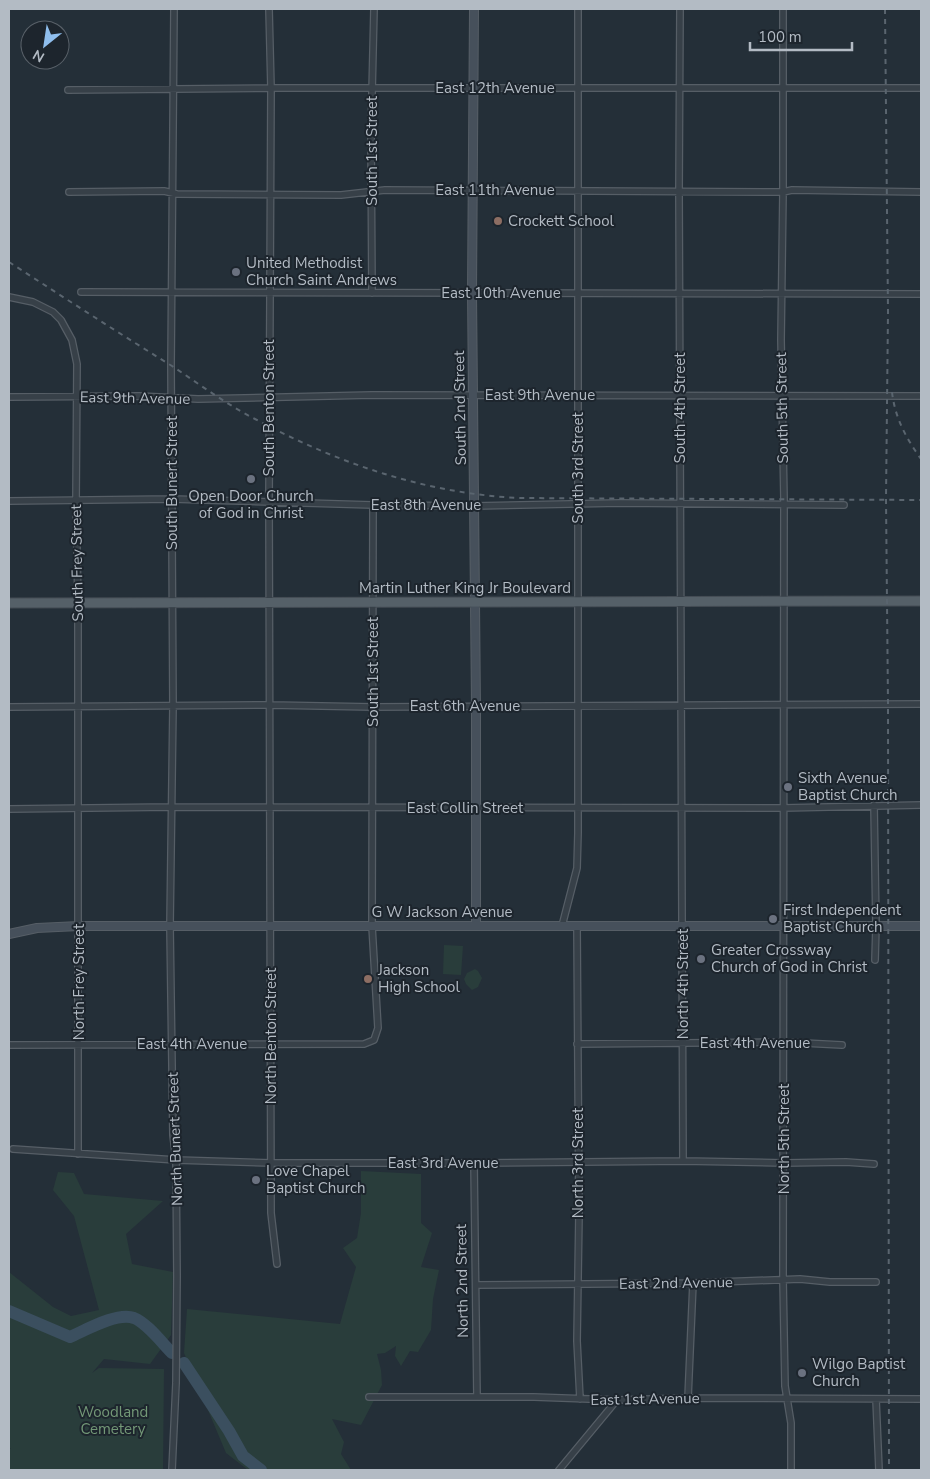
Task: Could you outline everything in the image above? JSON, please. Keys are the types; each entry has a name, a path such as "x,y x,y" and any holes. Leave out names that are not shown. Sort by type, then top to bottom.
{"main road":[{"name":"Martin Luther King Jr Boulevard","path":"9,603 921,602"}],"street":[{"name":"South Bunert Street","path":"171,807 173,706 172,293 174,9"},
{"name":"South Benton Street","path":"269,9 271,88 269,293 270,808"},
{"name":"South 1st Street","path":"372,293 371,192 374,9"},
{"name":"South 2nd Street","path":"474,9 472,293 477,808"},
{"name":"South 3rd Street","path":"578,9 578,807"},
{"name":"South 4th Street","path":"680,9 681,808"},
{"name":"South 5th Street","path":"783,9 781,294 783,808"},
{"name":"East 12th Avenue","path":"68,90 173,88 921,88"},
{"name":"East 11th Avenue","path":"69,192 164,191 177,194 341,195 386,190 783,192 792,190 921,192"},
{"name":"East 10th Avenue","path":"81,292 921,294"},
{"name":"South Frey Street","path":"9,297 33,302 45,307 61,320 72,340 76,354 78,809"},
{"name":"East 9th Avenue","path":"9,397 76,396 198,399 270,396 921,396"},
{"name":"East 8th Avenue","path":"9,501 172,499 474,506 681,503 844,505"},
{"name":"South 1st Street","path":"373,505 374,808 372,926 378,1028 374,1040"},
{"name":"East 6th Avenue","path":"9,707 921,704"},
{"path":"874,805 875,960"},
{"name":"East Collin Street","path":"9,809 171,807 783,808 921,805"},
{"name":"North Bunert Street","path":"171,807 170,926 173,1135 176,1160 177,1295 172,1470"},
{"path":"562,926 576,868 578,807"},
{"name":"North Benton Street","path":"270,808 271,1213 277,1264"},
{"path":"476,926 477,808"},
{"name":"North 4th Street","path":"681,808 683,1161"},
{"name":"North 5th Street","path":"783,808 783,1279 785,1386 791,1423 791,1470"},
{"name":"North Frey Street","path":"78,809 78,1154"},
{"name":"G W Jackson Avenue","path":"9,934 37,928 79,926 921,926"},
{"name":"North 3rd Street","path":"577,927 577,1341 580,1399"},
{"name":"East 4th Avenue","path":"9,1045 364,1044 374,1040"},
{"name":"East 4th Avenue","path":"577,1044 784,1042 842,1045"},
{"name":"East 3rd Avenue","path":"13,1149 176,1160 272,1163 683,1161 874,1164"},
{"name":"North 2nd Street","path":"474,1163 478,1397"},
{"name":"East 2nd Avenue","path":"476,1285 693,1283 783,1279 876,1282"},
{"path":"688,1398 693,1283"},
{"name":"East 1st Avenue","path":"369,1397 617,1400 688,1398 921,1399"},
{"path":"876,1399 880,1470"},
{"path":"560,1470 617,1400"}],"green space":[{"path":"444,945 463,946 461,975 443,974"},
{"path":"475,969 482,978 478,987 472,990 464,979 467,973"},
{"path":"361,1171 421,1174 421,1223 432,1233 421,1267 439,1270 433,1299 431,1330 418,1352 410,1351 401,1366 395,1356 396,1346 385,1353 377,1354 382,1385 361,1425 332,1419 344,1442 341,1454 351,1470 248,1470 226,1453 184,1353 187,1309 340,1324 356,1267 343,1248 357,1238 361,1213"},
{"name":"Woodland Cemetery","path":"58,1172 74,1173 84,1194 163,1201 126,1234 132,1264 173,1272 171,1335 150,1364 104,1359 92,1373 99,1368 164,1369 163,1470 9,1470 9,1450 11,1448 9,1448 9,1272 53,1307 71,1316 99,1310 74,1216 53,1190"}],"waterway":[{"path":"9,1311 70,1337 119,1317 134,1318 149,1329 172,1353"},
{"path":"184,1363 229,1431 243,1456 261,1470"}],"railway":[{"path":"885,9 888,312 886,499 889,1470"},
{"path":"9,262 244,413 286,435 349,462 415,482 449,490 518,498 921,500"},
{"path":"892,392 893,401 902,427 921,459"}],"place":[{"name":"Crockett School","path":"498,221"},
{"name":"United Methodist Church Saint Andrews","path":"236,272"},
{"name":"Open Door Church of God in Christ","path":"251,479"},
{"name":"Sixth Avenue Baptist Church","path":"788,787"},
{"name":"First Independent Baptist Church","path":"773,919"},
{"name":"Greater Crossway Church of God in Christ","path":"701,959"},
{"name":"Jackson High School","path":"368,979"},
{"name":"Love Chapel Baptist Church","path":"256,1180"},
{"name":"Wilgo Baptist Church","path":"802,1373"}]}
